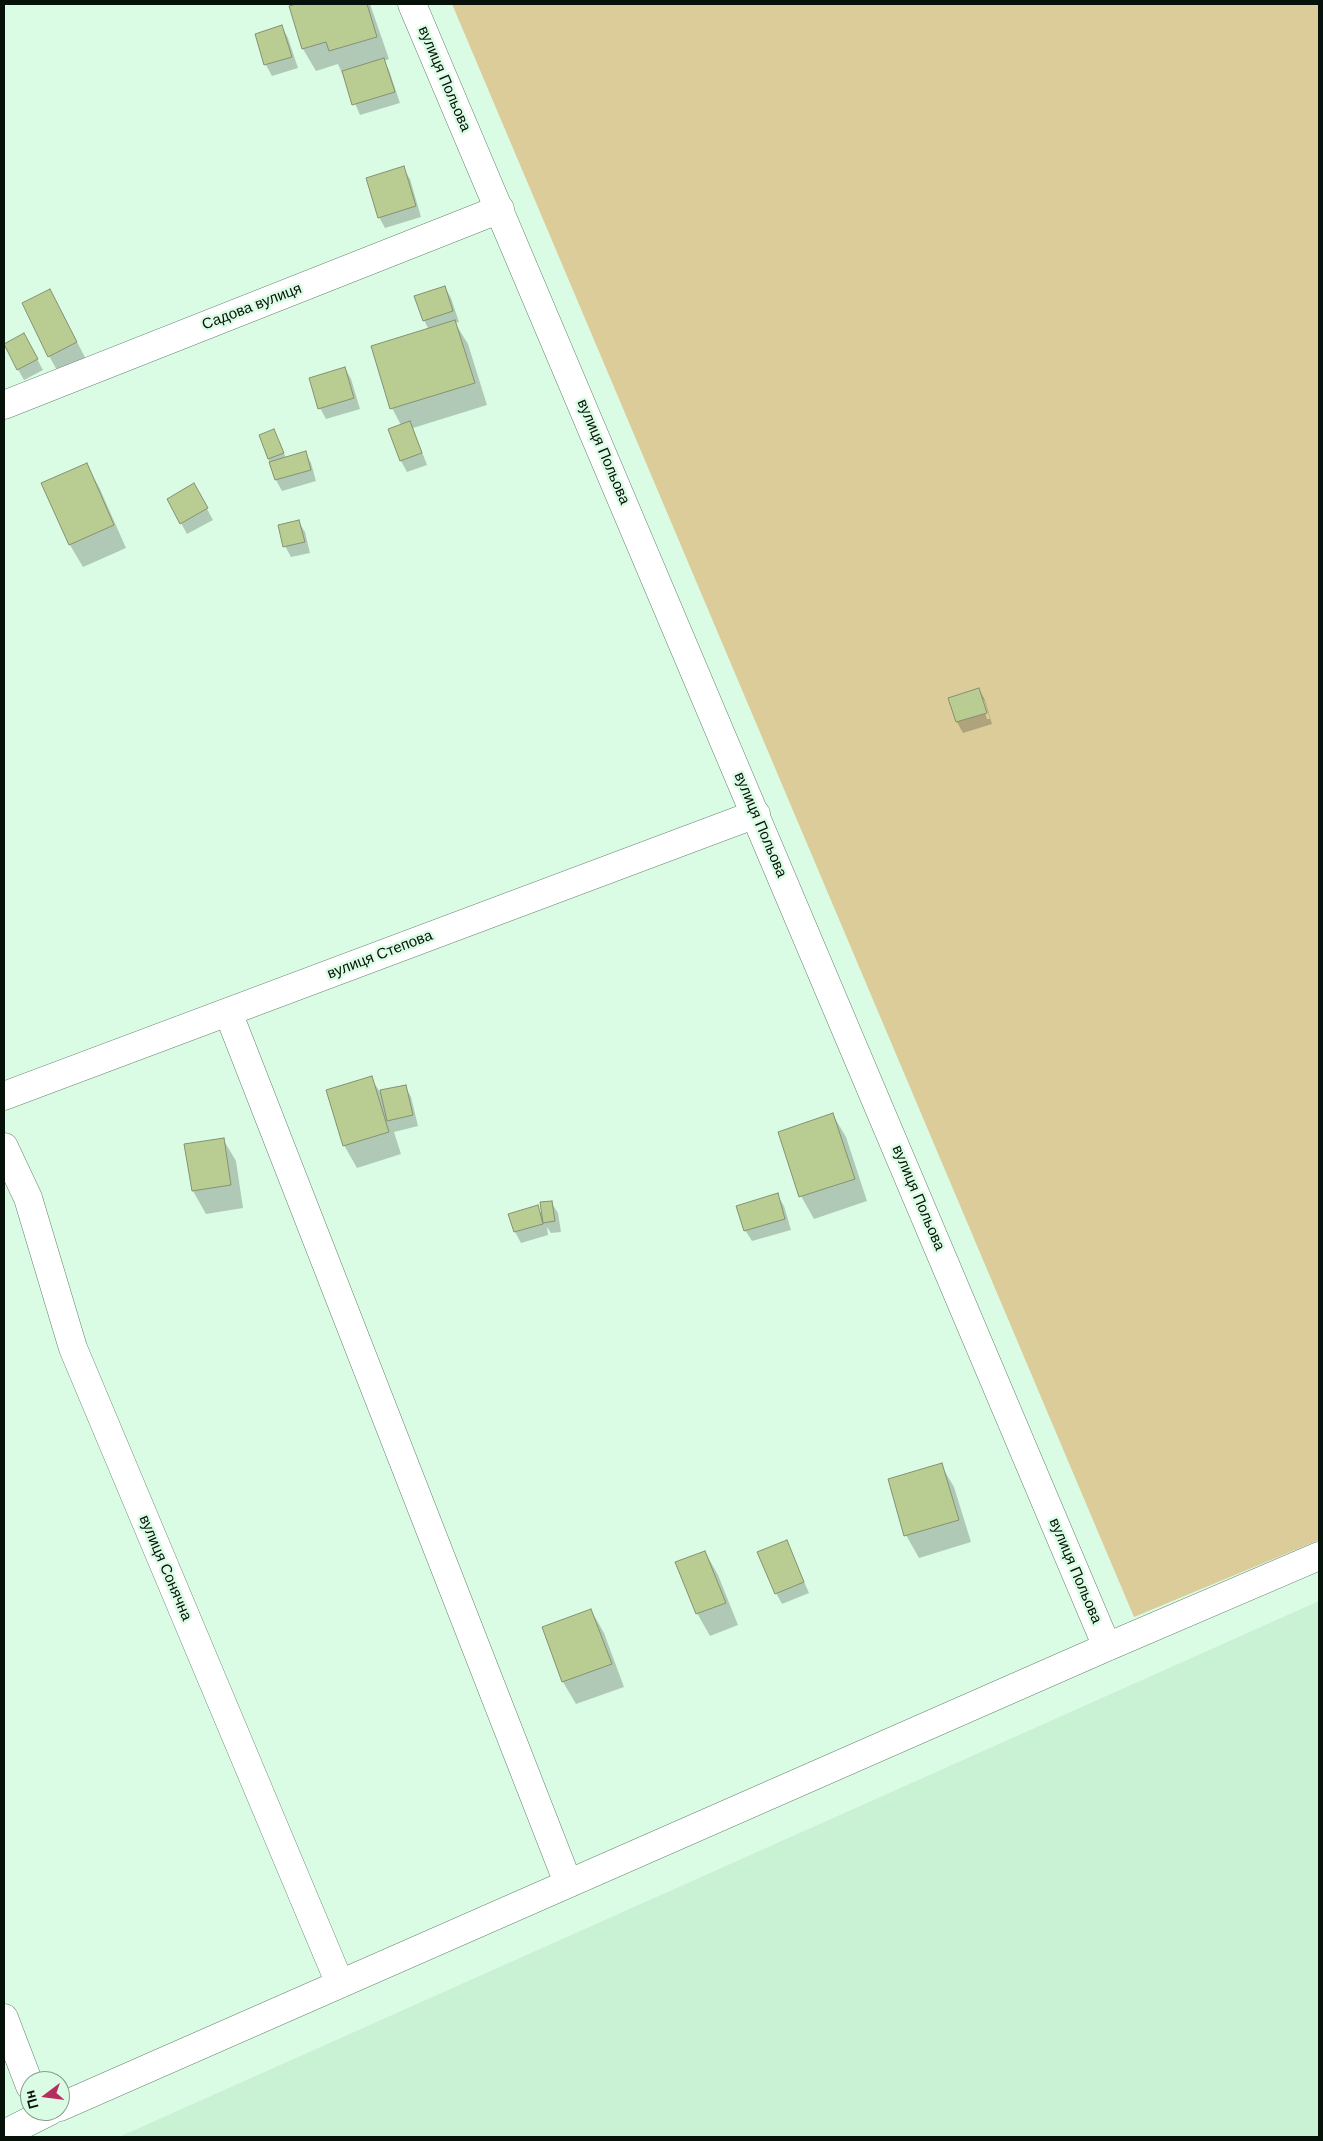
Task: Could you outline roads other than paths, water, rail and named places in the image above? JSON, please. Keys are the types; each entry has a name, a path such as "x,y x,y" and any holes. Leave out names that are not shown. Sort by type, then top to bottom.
{"street":[{"name":"вулиця Польова","path":"412,4 1107,1647"},
{"name":"Садова вулиця","path":"4,405 500,209"},
{"name":"вулиця Степова","path":"4,1096 756,814"},
{"path":"228,1012 568,1883"},
{"name":"вулиця Сонячна","path":"4,1147 28,1198 73,1348 340,1984"},
{"path":"70,2101 1319,1556"},
{"path":"4,2018 24,2071"},
{"path":"4,2134 29,2121"}]}
